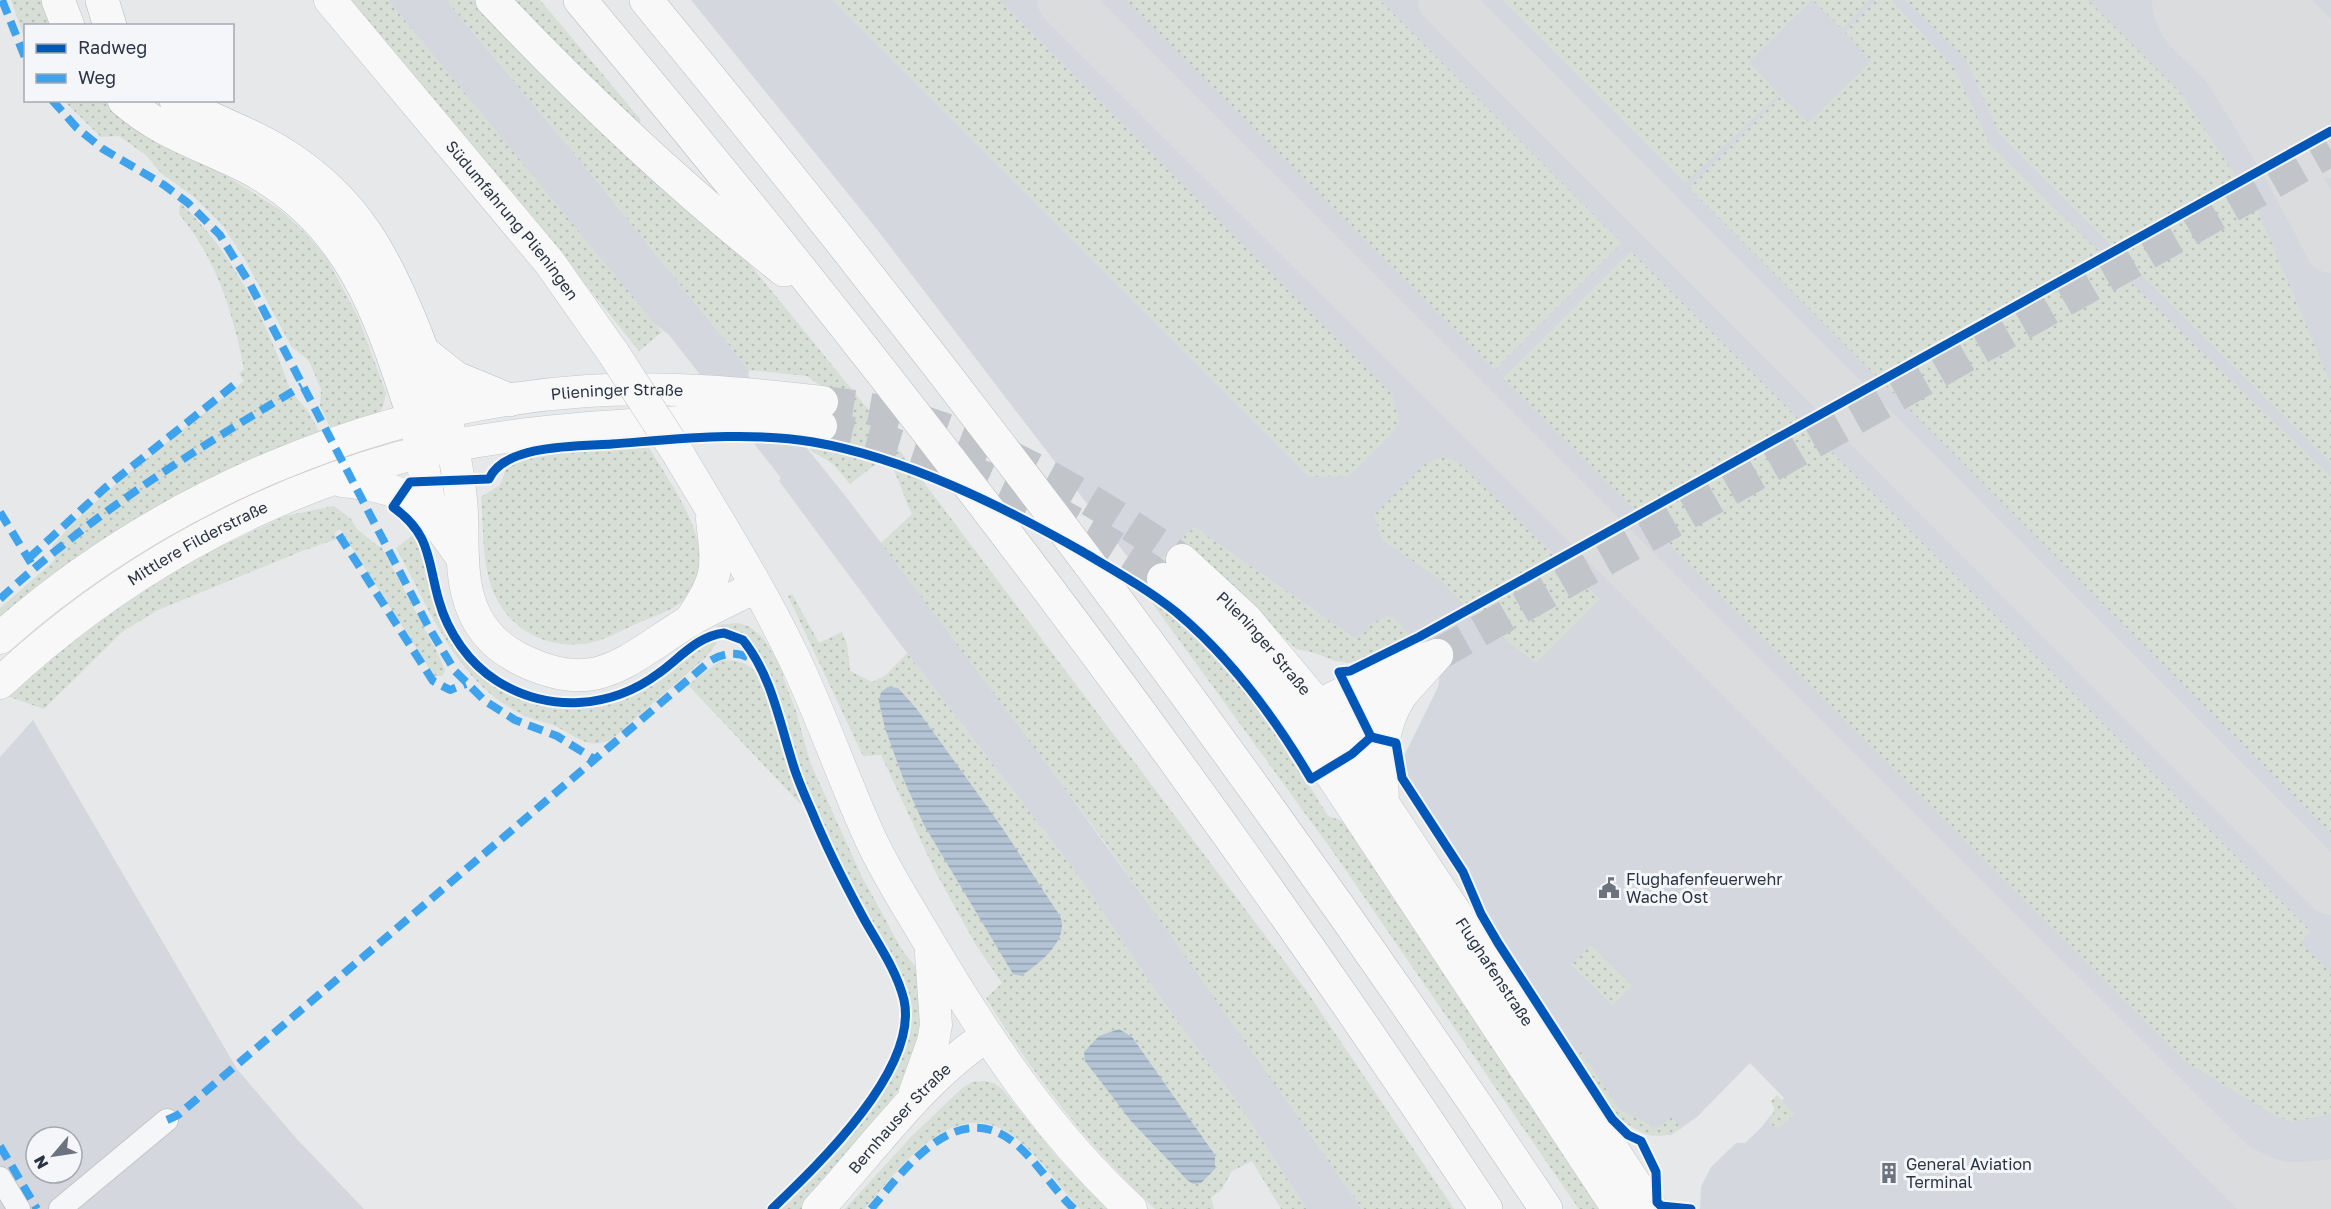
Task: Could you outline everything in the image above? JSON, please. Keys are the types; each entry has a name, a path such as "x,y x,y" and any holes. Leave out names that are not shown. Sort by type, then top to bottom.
{"highway":[{"path":"58,0 67,24"},
{"path":"102,0 109,24"},
{"path":"492,0 587,96 728,225 828,304"},
{"path":"580,0 828,304 986,509 1204,804 1388,1064 1486,1209"},
{"path":"646,0 843,243 1112,593 1311,868 1546,1209"},
{"path":"126,102 173,134 253,170 294,197 320,220 343,248 430,417"},
{"path":"180,102 284,154 338,196 356,217 383,260 422,351 430,417"},
{"path":"422,351 447,372 509,400"}],"main road":[{"name":"Südumfahrung Plieningen","path":"330,0 544,256 614,354 679,455 756,587 800,670 879,856 930,944 987,1036 1047,1119 1090,1168 1131,1209"},
{"name":"Plieninger Straße","path":"430,417 509,400 587,391 663,389 740,392 821,414 778,421 669,422 561,430 438,450"},
{"path":"430,417 438,450 459,481 463,559 468,600 482,629 511,654 544,669 580,675 610,671 636,658 690,621 756,587"},
{"name":"Mittlere Filderstraße","path":"0,638 81,574 185,510 306,455 430,417"},
{"path":"435,520 428,496 438,450"},
{"name":"Mittlere Filderstraße","path":"0,683 80,615 145,569 216,530 332,480 438,450"},
{"path":"332,480 395,490 422,506 463,559"},
{"path":"690,621 714,579 716,556 711,509"},
{"name":"Plieninger Straße","path":"1173,570 1246,619 1326,740"},
{"path":"1306,711 1389,670 1437,655 1401,695 1390,713 1384,734 1381,760 1383,802"},
{"path":"1326,740 1401,695"},
{"name":"Flughafenstraße","path":"1326,740 1383,802 1652,1209"},
{"name":"Flughafenstraße","path":"1326,740 1618,1209"},
{"path":"908,1108 930,1052 936,1025 930,944"},
{"name":"Bernhauser Straße","path":"818,1209 949,1064 987,1036"}],"street":[{"path":"60,1209 167,1120"},
{"path":"0,1178 19,1209"}],"shaded area":[{"path":"11,0 44,0 53,24 24,24 24,37"},
{"path":"350,0 388,0 662,332 639,351 525,209"},
{"path":"388,0 446,0 588,170 749,370 748,375 847,498 1018,724 1173,938 1362,1209 1307,1209 1241,1108 1157,993 1078,875 891,632 779,481 781,478 669,335 651,321"},
{"path":"446,0 476,0 747,261 876,419 1303,986 1454,1209 1362,1209 1104,841 881,543 912,514 894,470 885,457 850,484 833,464 810,450 821,439 824,388 807,376 749,370 588,170"},
{"path":"503,0 540,0 641,120 635,128"},
{"path":"691,0 2331,0 2331,1209 1700,1209 1701,1187 1711,1167 1736,1143 1745,1143 1760,1129 1784,1098 1750,1063 1697,1117 1671,1135 1650,1135 1624,1122 1615,1114 1521,972 1489,918 1466,868 1407,777 1404,756 1438,687 1440,674 1437,654 1419,637 1399,632 1354,638 1194,527 1143,577 879,232"},
{"path":"832,0 999,0 1392,394 1399,422 1391,435 1349,476 1309,477"},
{"path":"1126,0 1380,0 1622,243 1495,370"},
{"path":"1502,0 1812,0 1749,62 1779,94 1685,183"},
{"path":"1812,0 1869,0 1842,29"},
{"path":"1876,0 1891,0 1954,68 1991,146 2331,477 2331,833 1689,188 1781,96 1808,123 1871,61 1845,32"},
{"path":"1905,0 2088,0 2180,92 2256,206 2331,383 2331,463 1999,134 1966,59"},
{"path":"65,102 107,102 162,142 233,180 279,209 304,232 326,257 358,317 386,393 383,407 376,416 333,433 320,406 321,389 309,361 291,346 244,258 223,226 194,197 161,173 146,155 119,136 101,137"},
{"path":"180,203 215,242 245,287 269,335 290,388 308,412 322,438 0,621 0,608 55,560 52,546 96,501 244,381 239,374 244,369 240,348 222,287 204,250 179,214"},
{"path":"1631,251 2311,931 2300,942 2331,973 2331,1114 2292,1122 2272,1114 2186,1062 1503,378"},
{"path":"648,446 682,502 699,547 698,575 688,596 672,609 597,641 583,644 555,643 541,639 517,625 499,603 489,579 484,552 481,497 500,485 506,469 537,456 575,450"},
{"path":"1442,457 1456,460 1600,599 1536,663 1480,621 1439,579 1382,540 1374,515 1425,464"},
{"path":"334,506 351,519 357,529 379,547 381,546 441,660 445,671 442,676 435,676 429,668 340,529 334,533 337,539 158,610 122,632 44,709 7,696 94,622 188,562 285,516"},
{"path":"1194,527 1354,638 1369,630 1368,625 1388,616 1394,617 1411,637 1353,663 1335,661 1296,649 1198,554 1158,585 1157,597 1163,607 1211,650 1228,669 1260,709 1328,816 1345,822 1605,1209 1579,1209 1336,856 1137,582"},
{"path":"413,535 427,568 439,618 460,654 480,674 503,690 529,700 556,706 584,707 612,702 639,692 704,647 714,641 717,643 706,657 613,738 597,743 583,741 555,726 525,716 498,700 478,683 461,663 433,619 396,548"},
{"path":"792,594 819,643 842,632 847,644 850,671 872,682 886,675 907,653 1078,875 1157,993 1241,1108 1307,1209 1281,1209 1252,1161 1232,1171 1222,1189 1211,1198 1214,1209 1155,1209 1107,1160 1063,1109 1023,1055 986,998 1002,983 976,945 935,871 881,755 863,756 788,596"},
{"path":"738,623 750,627 763,638 783,670 783,677 796,711 810,762 861,875 902,950 918,970 929,1013 906,1078 875,1124 803,1209 779,1209 838,1148 877,1097 905,1046 910,1023 910,1008 896,966 867,915 818,814 798,762 770,676 762,660 745,636 732,630 717,629 717,625"},
{"path":"733,660 743,663 760,678 807,811 688,685 720,661"},
{"path":"33,720 237,1069 296,1138 364,1209 0,1209 0,757"},
{"path":"1591,945 1632,985 1613,1006 1571,965"},
{"path":"1573,1048 1582,1053 1620,1110 1657,1128 1671,1117 1682,1128 1666,1135 1652,1135 1639,1131 1627,1123 1606,1100"},
{"path":"972,1082 994,1083 1002,1089 1057,1157 1107,1209 1080,1209 1041,1163 1016,1138 993,1126 972,1123 951,1128 912,1155 865,1209 845,1209 911,1137 961,1089"},
{"path":"1777,1095 1795,1114 1779,1129 1770,1124 1770,1118 1775,1111 1771,1101"}],"water":[{"path":"888,687 898,688 916,708 1001,826 1060,916 1061,934 1057,942 1044,958 1021,976 1013,974 924,825 903,778 885,728 879,702 881,692"},
{"path":"1119,1029 1132,1037 1215,1155 1215,1169 1201,1183 1193,1184 1187,1180 1131,1121 1085,1061 1084,1052 1099,1036"}],"taxiway":[{"path":"1063,0 2274,1209"},
{"path":"1444,0 2331,889"},
{"path":"2184,0 2262,121 2331,247"},
{"path":"2235,1168 2281,1187 2303,1188 2331,1185"}],"runway":[{"path":"2218,0 2331,112"}],"tunnel":[{"path":"1437,655 2331,150"},
{"path":"822,402 903,416 976,441 1084,496 1182,560"},
{"path":"821,426 867,436 913,450 1000,484 1083,528 1124,552 1163,579"}],"marked path":[{"path":"2,0 24,55"},
{"path":"54,102 77,128 103,149 164,185 188,203 220,235 250,284 428,626 455,671 485,701 515,720 557,736 594,759"},
{"path":"29,558 105,488 239,381"},
{"path":"0,599 70,539 145,484 302,386"},
{"path":"0,512 31,563"},
{"path":"339,535 433,681 450,690 466,684"},
{"path":"167,1120 178,1115 710,661 732,654 738,654 754,661"},
{"path":"871,1209 916,1158 934,1143 953,1132 973,1128 994,1131 1016,1144 1074,1209"},
{"path":"0,1146 37,1209"}],"cycle path":[{"path":"1371,737 1339,672 1350,671 1419,637 2331,131"},
{"path":"772,1209 838,1142 861,1114 881,1085 896,1056 905,1027 904,1000 901,989 892,968 850,893 818,826 796,774 773,698 761,668 743,640 724,633 697,643 640,685 600,700 558,702 537,698 497,681 477,665 454,636 443,613 422,538 406,517 393,507 410,482 489,479 497,468 510,459 526,453 563,447 738,436 788,439 848,449 918,472 986,501 1083,552 1131,580 1165,604 1196,630 1251,690 1311,779 1352,754 1371,737"},
{"path":"1371,737 1396,743 1402,778 1463,872 1481,914 1498,943 1612,1119 1628,1135 1641,1141 1656,1172 1657,1202 1661,1206 1691,1209"}],"place":[{"name":"Flughafenfeuerwehr Wache Ost","path":"1609,888"},
{"name":"General Aviation Terminal","path":"1889,1173"}]}
